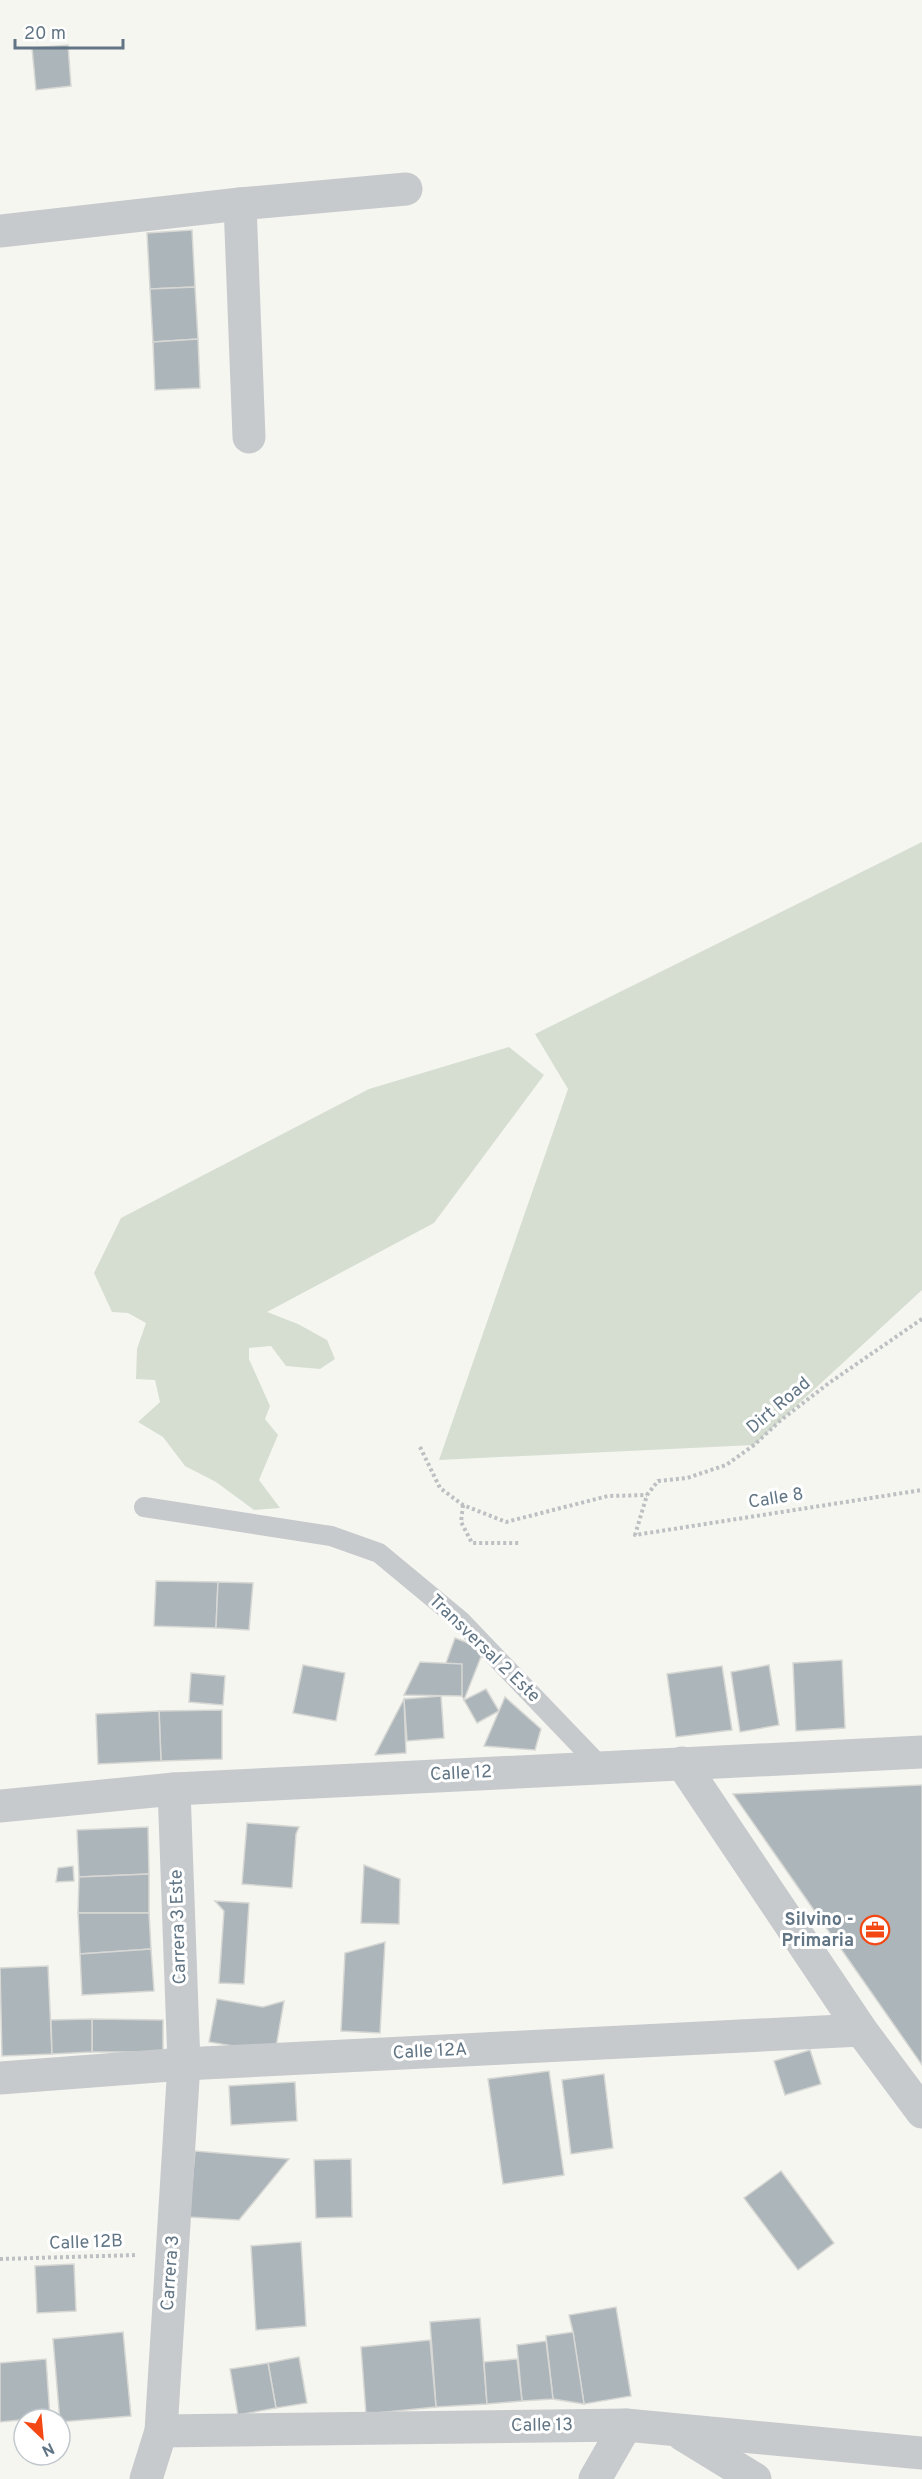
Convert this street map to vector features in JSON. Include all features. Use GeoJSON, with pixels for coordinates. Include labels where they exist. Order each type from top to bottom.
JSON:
{"type":"FeatureCollection","features":[{"type":"Feature","properties":{"kind":"street"},"geometry":{"type":"LineString","coordinates":[[0,231],[240,204],[406,189]]}},
{"type":"Feature","properties":{"kind":"street"},"geometry":{"type":"LineString","coordinates":[[240,204],[249,437]]}},
{"type":"Feature","properties":{"kind":"street","name":"Calle 12"},"geometry":{"type":"LineString","coordinates":[[0,1806],[174,1789],[682,1762],[922,1752]]}},
{"type":"Feature","properties":{"kind":"street"},"geometry":{"type":"LineString","coordinates":[[682,1762],[861,2030],[922,2112]]}},
{"type":"Feature","properties":{"kind":"street","name":"Carrera 3 Este"},"geometry":{"type":"LineString","coordinates":[[174,1789],[184,2064]]}},
{"type":"Feature","properties":{"kind":"street","name":"Calle 12A"},"geometry":{"type":"LineString","coordinates":[[0,2078],[184,2064],[861,2030]]}},
{"type":"Feature","properties":{"kind":"street","name":"Carrera 3"},"geometry":{"type":"LineString","coordinates":[[146,2479],[161,2431],[184,2064]]}},
{"type":"Feature","properties":{"kind":"street"},"geometry":{"type":"LineString","coordinates":[[595,2479],[626,2425]]}},
{"type":"Feature","properties":{"kind":"street","name":"Calle 13"},"geometry":{"type":"LineString","coordinates":[[161,2431],[626,2425],[922,2453]]}},
{"type":"Feature","properties":{"kind":"street"},"geometry":{"type":"LineString","coordinates":[[676,2431],[755,2479]]}},
{"type":"Feature","properties":{"kind":"lane","name":"Transversal 2 Este"},"geometry":{"type":"LineString","coordinates":[[144,1507],[331,1536],[379,1553],[461,1621],[601,1767]]}},
{"type":"Feature","properties":{"kind":"path","name":"Dirt Road"},"geometry":{"type":"LineString","coordinates":[[647,1495],[658,1481],[687,1478],[726,1465],[829,1383],[922,1319]]}},
{"type":"Feature","properties":{"kind":"path"},"geometry":{"type":"LineString","coordinates":[[420,1447],[440,1488],[463,1505],[506,1522],[608,1496],[647,1495]]}},
{"type":"Feature","properties":{"kind":"path","name":"Calle 8"},"geometry":{"type":"LineString","coordinates":[[647,1495],[635,1535],[922,1490]]}},
{"type":"Feature","properties":{"kind":"path"},"geometry":{"type":"LineString","coordinates":[[463,1505],[461,1522],[472,1543],[519,1543]]}},
{"type":"Feature","properties":{"kind":"path","name":"Calle 12B"},"geometry":{"type":"LineString","coordinates":[[0,2259],[173,2254]]}},
{"type":"Feature","properties":{"kind":"shaded area"},"geometry":{"type":"Polygon","coordinates":[[[922,842],[922,1290],[754,1445],[439,1460],[568,1089],[535,1034],[922,842]]]}},
{"type":"Feature","properties":{"kind":"shaded area"},"geometry":{"type":"Polygon","coordinates":[[[509,1047],[544,1075],[434,1223],[267,1312],[298,1324],[327,1340],[335,1359],[320,1369],[286,1366],[271,1346],[249,1348],[249,1359],[270,1406],[265,1419],[278,1435],[259,1480],[280,1508],[254,1510],[216,1482],[185,1466],[163,1437],[138,1422],[160,1402],[155,1380],[136,1379],[137,1349],[146,1323],[128,1313],[112,1312],[94,1273],[121,1218],[369,1089],[509,1047]]]}},
{"type":"Feature","properties":{"kind":"building"},"geometry":{"type":"Polygon","coordinates":[[[68,45],[71,86],[36,90],[32,48],[68,45]]]}},
{"type":"Feature","properties":{"kind":"building"},"geometry":{"type":"Polygon","coordinates":[[[192,230],[195,287],[150,289],[147,233],[192,230]]]}},
{"type":"Feature","properties":{"kind":"building"},"geometry":{"type":"Polygon","coordinates":[[[195,287],[198,339],[153,342],[150,289],[195,287]]]}},
{"type":"Feature","properties":{"kind":"building"},"geometry":{"type":"Polygon","coordinates":[[[198,339],[200,388],[155,390],[153,342],[198,339]]]}},
{"type":"Feature","properties":{"kind":"building"},"geometry":{"type":"Polygon","coordinates":[[[156,1581],[218,1582],[216,1628],[154,1626],[156,1581]]]}},
{"type":"Feature","properties":{"kind":"building"},"geometry":{"type":"Polygon","coordinates":[[[218,1582],[253,1583],[249,1630],[216,1628],[218,1582]]]}},
{"type":"Feature","properties":{"kind":"building"},"geometry":{"type":"Polygon","coordinates":[[[455,1638],[484,1649],[464,1700],[446,1663],[455,1638]]]}},
{"type":"Feature","properties":{"kind":"building"},"geometry":{"type":"Polygon","coordinates":[[[842,1660],[845,1728],[796,1731],[793,1663],[842,1660]]]}},
{"type":"Feature","properties":{"kind":"building"},"geometry":{"type":"Polygon","coordinates":[[[420,1662],[462,1664],[462,1696],[404,1695],[420,1662]]]}},
{"type":"Feature","properties":{"kind":"building"},"geometry":{"type":"Polygon","coordinates":[[[303,1665],[345,1673],[336,1721],[293,1713],[303,1665]]]}},
{"type":"Feature","properties":{"kind":"building"},"geometry":{"type":"Polygon","coordinates":[[[769,1665],[779,1725],[740,1732],[731,1672],[769,1665]]]}},
{"type":"Feature","properties":{"kind":"building"},"geometry":{"type":"Polygon","coordinates":[[[722,1666],[732,1730],[676,1737],[667,1674],[722,1666]]]}},
{"type":"Feature","properties":{"kind":"building"},"geometry":{"type":"Polygon","coordinates":[[[191,1673],[225,1676],[223,1705],[189,1702],[191,1673]]]}},
{"type":"Feature","properties":{"kind":"building"},"geometry":{"type":"Polygon","coordinates":[[[486,1689],[499,1711],[477,1723],[464,1700],[486,1689]]]}},
{"type":"Feature","properties":{"kind":"building"},"geometry":{"type":"Polygon","coordinates":[[[441,1696],[444,1738],[407,1741],[404,1699],[441,1696]]]}},
{"type":"Feature","properties":{"kind":"building"},"geometry":{"type":"Polygon","coordinates":[[[505,1697],[541,1729],[535,1750],[484,1746],[505,1697]]]}},
{"type":"Feature","properties":{"kind":"building"},"geometry":{"type":"Polygon","coordinates":[[[404,1699],[406,1753],[375,1755],[404,1699]]]}},
{"type":"Feature","properties":{"kind":"building"},"geometry":{"type":"Polygon","coordinates":[[[222,1710],[222,1759],[161,1761],[159,1711],[222,1710]]]}},
{"type":"Feature","properties":{"kind":"building"},"geometry":{"type":"Polygon","coordinates":[[[159,1711],[161,1761],[98,1764],[96,1714],[159,1711]]]}},
{"type":"Feature","properties":{"kind":"building","name":"Silvino - Primaria"},"geometry":{"type":"Polygon","coordinates":[[[922,1785],[922,2065],[733,1794],[922,1785]]]}},
{"type":"Feature","properties":{"kind":"building"},"geometry":{"type":"Polygon","coordinates":[[[247,1823],[299,1827],[296,1834],[292,1888],[242,1884],[247,1823]]]}},
{"type":"Feature","properties":{"kind":"building"},"geometry":{"type":"Polygon","coordinates":[[[148,1827],[149,1874],[79,1877],[77,1830],[148,1827]]]}},
{"type":"Feature","properties":{"kind":"building"},"geometry":{"type":"Polygon","coordinates":[[[364,1865],[400,1879],[399,1924],[361,1923],[364,1865]]]}},
{"type":"Feature","properties":{"kind":"building"},"geometry":{"type":"Polygon","coordinates":[[[73,1866],[74,1881],[56,1882],[58,1868],[73,1866]]]}},
{"type":"Feature","properties":{"kind":"building"},"geometry":{"type":"Polygon","coordinates":[[[149,1874],[149,1913],[78,1913],[79,1877],[149,1874]]]}},
{"type":"Feature","properties":{"kind":"building"},"geometry":{"type":"Polygon","coordinates":[[[215,1901],[249,1903],[244,1984],[219,1983],[224,1911],[215,1901]]]}},
{"type":"Feature","properties":{"kind":"building"},"geometry":{"type":"Polygon","coordinates":[[[78,1913],[149,1913],[151,1949],[80,1954],[78,1913]]]}},
{"type":"Feature","properties":{"kind":"building"},"geometry":{"type":"Polygon","coordinates":[[[385,1942],[380,2033],[341,2031],[345,1953],[385,1942]]]}},
{"type":"Feature","properties":{"kind":"building"},"geometry":{"type":"Polygon","coordinates":[[[151,1949],[154,1991],[82,1995],[80,1954],[151,1949]]]}},
{"type":"Feature","properties":{"kind":"building"},"geometry":{"type":"Polygon","coordinates":[[[48,1966],[52,2054],[2,2056],[0,1968],[48,1966]]]}},
{"type":"Feature","properties":{"kind":"building"},"geometry":{"type":"Polygon","coordinates":[[[217,1999],[263,2007],[284,2001],[275,2053],[209,2042],[217,1999]]]}},
{"type":"Feature","properties":{"kind":"building"},"geometry":{"type":"Polygon","coordinates":[[[92,2019],[163,2020],[163,2052],[92,2052],[92,2019]]]}},
{"type":"Feature","properties":{"kind":"building"},"geometry":{"type":"Polygon","coordinates":[[[92,2019],[92,2052],[52,2054],[51,2020],[92,2019]]]}},
{"type":"Feature","properties":{"kind":"building"},"geometry":{"type":"Polygon","coordinates":[[[810,2050],[821,2084],[785,2095],[774,2061],[810,2050]]]}},
{"type":"Feature","properties":{"kind":"building"},"geometry":{"type":"Polygon","coordinates":[[[549,2071],[564,2175],[503,2184],[488,2079],[549,2071]]]}},
{"type":"Feature","properties":{"kind":"building"},"geometry":{"type":"Polygon","coordinates":[[[604,2074],[613,2148],[571,2154],[562,2080],[604,2074]]]}},
{"type":"Feature","properties":{"kind":"building"},"geometry":{"type":"Polygon","coordinates":[[[295,2082],[297,2121],[231,2125],[229,2086],[295,2082]]]}},
{"type":"Feature","properties":{"kind":"building"},"geometry":{"type":"Polygon","coordinates":[[[195,2151],[289,2159],[239,2220],[189,2217],[195,2151]]]}},
{"type":"Feature","properties":{"kind":"building"},"geometry":{"type":"Polygon","coordinates":[[[351,2159],[352,2217],[316,2218],[314,2160],[351,2159]]]}},
{"type":"Feature","properties":{"kind":"building"},"geometry":{"type":"Polygon","coordinates":[[[781,2171],[834,2243],[798,2270],[744,2198],[781,2171]]]}},
{"type":"Feature","properties":{"kind":"building"},"geometry":{"type":"Polygon","coordinates":[[[301,2242],[306,2326],[256,2330],[251,2246],[301,2242]]]}},
{"type":"Feature","properties":{"kind":"building"},"geometry":{"type":"Polygon","coordinates":[[[74,2264],[76,2311],[37,2313],[35,2266],[74,2264]]]}},
{"type":"Feature","properties":{"kind":"building"},"geometry":{"type":"Polygon","coordinates":[[[616,2307],[631,2396],[584,2404],[569,2315],[616,2307]]]}},
{"type":"Feature","properties":{"kind":"building"},"geometry":{"type":"Polygon","coordinates":[[[480,2318],[487,2404],[436,2407],[430,2322],[480,2318]]]}},
{"type":"Feature","properties":{"kind":"building"},"geometry":{"type":"Polygon","coordinates":[[[123,2332],[131,2416],[72,2421],[72,2407],[59,2407],[53,2339],[123,2332]]]}},
{"type":"Feature","properties":{"kind":"building"},"geometry":{"type":"Polygon","coordinates":[[[573,2332],[584,2404],[553,2399],[546,2336],[573,2332]]]}},
{"type":"Feature","properties":{"kind":"building"},"geometry":{"type":"Polygon","coordinates":[[[430,2340],[436,2407],[366,2414],[361,2347],[430,2340]]]}},
{"type":"Feature","properties":{"kind":"building"},"geometry":{"type":"Polygon","coordinates":[[[546,2341],[553,2399],[522,2401],[517,2345],[546,2341]]]}},
{"type":"Feature","properties":{"kind":"building"},"geometry":{"type":"Polygon","coordinates":[[[299,2357],[307,2403],[276,2408],[268,2363],[299,2357]]]}},
{"type":"Feature","properties":{"kind":"building"},"geometry":{"type":"Polygon","coordinates":[[[46,2359],[49,2407],[12,2407],[12,2421],[0,2422],[0,2363],[46,2359]]]}},
{"type":"Feature","properties":{"kind":"building"},"geometry":{"type":"Polygon","coordinates":[[[517,2359],[522,2401],[487,2404],[484,2362],[517,2359]]]}},
{"type":"Feature","properties":{"kind":"building"},"geometry":{"type":"Polygon","coordinates":[[[268,2363],[276,2408],[238,2415],[230,2369],[268,2363]]]}},
{"type":"Feature","properties":{"kind":"place","name":"Silvino - Primaria"},"geometry":{"type":"Point","coordinates":[875,1930]}}]}
